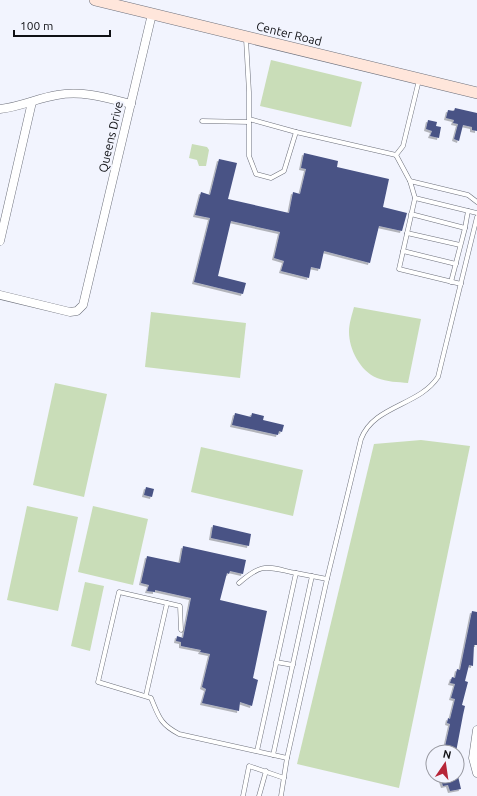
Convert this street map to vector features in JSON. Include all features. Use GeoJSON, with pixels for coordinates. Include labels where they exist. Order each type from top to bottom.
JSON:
{"type":"FeatureCollection","features":[{"type":"Feature","properties":{"kind":"main road","name":"Center Road"},"geometry":{"type":"LineString","coordinates":[[95,0],[477,93]]}},
{"type":"Feature","properties":{"kind":"street","name":"Queens Drive"},"geometry":{"type":"LineString","coordinates":[[0,295],[70,312],[76,311],[83,305],[152,14]]}},
{"type":"Feature","properties":{"kind":"street"},"geometry":{"type":"LineString","coordinates":[[0,109],[32,102],[45,97],[69,94],[94,95],[131,104]]}},
{"type":"Feature","properties":{"kind":"street"},"geometry":{"type":"LineString","coordinates":[[0,242],[32,102]]}},
{"type":"Feature","properties":{"kind":"street"},"geometry":{"type":"LineString","coordinates":[[477,730],[473,749],[473,758],[477,773]]}},
{"type":"Feature","properties":{"kind":"lane"},"geometry":{"type":"LineString","coordinates":[[246,37],[248,49],[249,156],[256,174],[272,178],[284,171],[296,132]]}},
{"type":"Feature","properties":{"kind":"lane"},"geometry":{"type":"LineString","coordinates":[[396,155],[403,146],[420,79]]}},
{"type":"Feature","properties":{"kind":"lane"},"geometry":{"type":"LineString","coordinates":[[202,121],[249,120],[396,155],[410,181],[415,198],[399,269],[461,284]]}},
{"type":"Feature","properties":{"kind":"lane"},"geometry":{"type":"LineString","coordinates":[[410,181],[468,195],[477,202]]}},
{"type":"Feature","properties":{"kind":"lane"},"geometry":{"type":"LineString","coordinates":[[415,198],[477,212]]}},
{"type":"Feature","properties":{"kind":"lane"},"geometry":{"type":"LineString","coordinates":[[451,282],[468,210]]}},
{"type":"Feature","properties":{"kind":"lane"},"geometry":{"type":"LineString","coordinates":[[411,214],[464,228]]}},
{"type":"Feature","properties":{"kind":"lane"},"geometry":{"type":"LineString","coordinates":[[281,796],[287,758],[327,579],[364,431],[369,424],[378,417],[424,393],[432,386],[438,377],[477,217]]}},
{"type":"Feature","properties":{"kind":"lane"},"geometry":{"type":"LineString","coordinates":[[407,233],[460,245]]}},
{"type":"Feature","properties":{"kind":"lane"},"geometry":{"type":"LineString","coordinates":[[403,251],[456,264]]}},
{"type":"Feature","properties":{"kind":"lane"},"geometry":{"type":"LineString","coordinates":[[239,583],[252,572],[261,567],[327,579]]}},
{"type":"Feature","properties":{"kind":"lane"},"geometry":{"type":"LineString","coordinates":[[256,751],[296,573]]}},
{"type":"Feature","properties":{"kind":"lane"},"geometry":{"type":"LineString","coordinates":[[273,755],[312,576]]}},
{"type":"Feature","properties":{"kind":"lane"},"geometry":{"type":"LineString","coordinates":[[181,630],[180,606],[119,592],[98,682],[146,695],[151,698],[159,719],[179,734],[287,758]]}},
{"type":"Feature","properties":{"kind":"lane"},"geometry":{"type":"LineString","coordinates":[[146,695],[166,603]]}},
{"type":"Feature","properties":{"kind":"lane"},"geometry":{"type":"LineString","coordinates":[[276,662],[293,665]]}},
{"type":"Feature","properties":{"kind":"lane"},"geometry":{"type":"LineString","coordinates":[[243,796],[249,766],[284,778]]}},
{"type":"Feature","properties":{"kind":"lane"},"geometry":{"type":"LineString","coordinates":[[259,796],[266,771]]}},
{"type":"Feature","properties":{"kind":"green space"},"geometry":{"type":"Polygon","coordinates":[[[271,60],[362,82],[351,127],[260,106],[271,60]]]}},
{"type":"Feature","properties":{"kind":"green space"},"geometry":{"type":"Polygon","coordinates":[[[192,144],[207,147],[209,150],[206,166],[199,166],[197,160],[189,158],[192,144]]]}},
{"type":"Feature","properties":{"kind":"green space"},"geometry":{"type":"Polygon","coordinates":[[[354,307],[421,319],[408,383],[377,378],[371,375],[361,365],[353,352],[349,332],[354,307]]]}},
{"type":"Feature","properties":{"kind":"green space"},"geometry":{"type":"Polygon","coordinates":[[[151,312],[246,323],[240,378],[145,367],[151,312]]]}},
{"type":"Feature","properties":{"kind":"green space"},"geometry":{"type":"Polygon","coordinates":[[[55,383],[107,394],[84,497],[33,485],[55,383]]]}},
{"type":"Feature","properties":{"kind":"green space"},"geometry":{"type":"Polygon","coordinates":[[[421,440],[470,446],[399,788],[297,764],[374,444],[421,440]]]}},
{"type":"Feature","properties":{"kind":"green space"},"geometry":{"type":"Polygon","coordinates":[[[201,447],[303,470],[293,516],[191,492],[201,447]]]}},
{"type":"Feature","properties":{"kind":"green space"},"geometry":{"type":"Polygon","coordinates":[[[27,506],[78,517],[58,611],[7,600],[27,506]]]}},
{"type":"Feature","properties":{"kind":"green space"},"geometry":{"type":"Polygon","coordinates":[[[93,506],[148,519],[133,585],[78,572],[93,506]]]}},
{"type":"Feature","properties":{"kind":"green space"},"geometry":{"type":"Polygon","coordinates":[[[85,582],[104,586],[90,651],[71,646],[85,582]]]}},
{"type":"Feature","properties":{"kind":"building"},"geometry":{"type":"Polygon","coordinates":[[[455,108],[477,113],[477,131],[472,130],[472,127],[463,125],[459,141],[454,139],[458,124],[453,123],[454,120],[446,118],[448,110],[454,111],[455,108]]]}},
{"type":"Feature","properties":{"kind":"building"},"geometry":{"type":"Polygon","coordinates":[[[428,120],[437,122],[436,126],[441,127],[439,138],[430,136],[432,131],[426,129],[428,120]]]}},
{"type":"Feature","properties":{"kind":"building"},"geometry":{"type":"Polygon","coordinates":[[[304,153],[338,161],[337,167],[389,179],[383,207],[407,213],[402,231],[379,226],[370,263],[324,251],[320,269],[311,267],[309,278],[281,271],[284,261],[274,258],[280,232],[231,221],[218,276],[246,283],[243,294],[194,282],[210,218],[195,215],[201,192],[210,195],[219,159],[237,163],[228,199],[289,213],[293,192],[300,194],[306,169],[301,168],[304,153]]]}},
{"type":"Feature","properties":{"kind":"building"},"geometry":{"type":"Polygon","coordinates":[[[235,413],[251,417],[252,413],[264,416],[263,420],[284,425],[282,432],[279,431],[278,435],[232,425],[235,413]]]}},
{"type":"Feature","properties":{"kind":"building"},"geometry":{"type":"Polygon","coordinates":[[[146,487],[154,489],[152,497],[144,495],[146,487]]]}},
{"type":"Feature","properties":{"kind":"building"},"geometry":{"type":"Polygon","coordinates":[[[213,525],[251,534],[249,546],[211,538],[213,525]]]}},
{"type":"Feature","properties":{"kind":"building"},"geometry":{"type":"Polygon","coordinates":[[[183,546],[246,560],[243,574],[230,571],[229,574],[227,573],[220,600],[267,611],[253,678],[258,680],[252,706],[240,702],[239,711],[202,703],[206,689],[202,687],[210,654],[200,652],[201,650],[181,646],[181,642],[176,641],[177,636],[183,638],[191,598],[155,590],[155,592],[147,591],[149,585],[141,583],[147,556],[180,563],[183,546]]]}},
{"type":"Feature","properties":{"kind":"building"},"geometry":{"type":"Polygon","coordinates":[[[472,611],[477,612],[477,645],[474,645],[473,666],[469,665],[465,681],[468,682],[462,705],[465,706],[458,744],[446,744],[450,724],[447,723],[448,718],[450,719],[455,699],[451,698],[455,684],[450,683],[452,677],[455,678],[457,669],[460,670],[472,611]]]}},
{"type":"Feature","properties":{"kind":"building"},"geometry":{"type":"Polygon","coordinates":[[[442,784],[460,784],[461,789],[450,791],[448,785],[443,786],[442,784]]]}}]}
